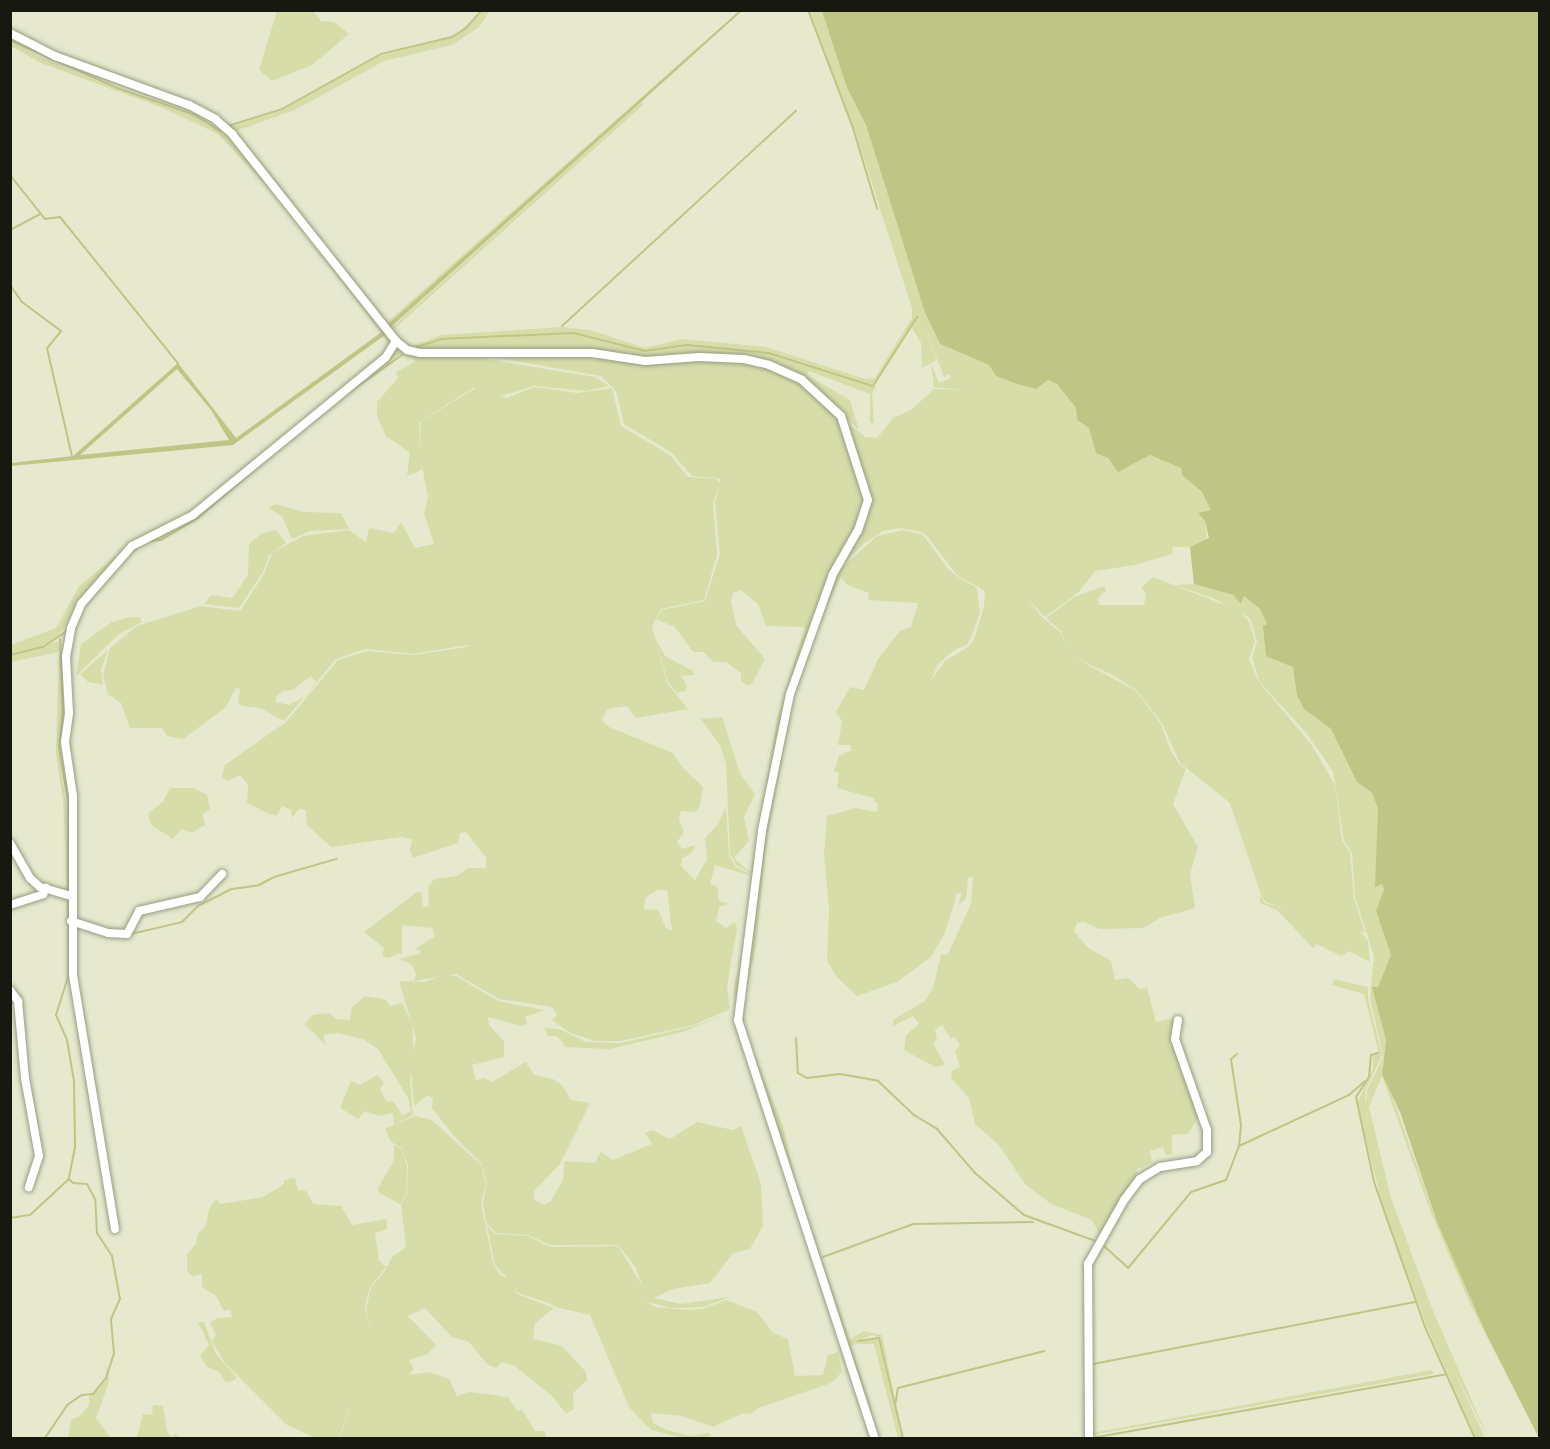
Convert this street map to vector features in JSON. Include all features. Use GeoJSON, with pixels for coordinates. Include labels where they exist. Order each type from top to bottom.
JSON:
{"type":"FeatureCollection","features":[{"type":"Feature","properties":{"kind":"street"},"geometry":{"type":"LineString","coordinates":[[10,33],[55,56],[189,105],[215,119],[272,184],[396,341],[420,353],[506,351],[592,353],[645,361],[699,357],[758,362],[801,380],[841,416],[868,500],[858,530],[832,574],[790,694],[762,831],[738,1020],[875,1438]]}},
{"type":"Feature","properties":{"kind":"street"},"geometry":{"type":"LineString","coordinates":[[115,1229],[73,975],[71,897],[73,796],[65,742],[69,713],[66,657],[81,604],[138,541],[173,528],[193,515],[386,357],[396,341]]}},
{"type":"Feature","properties":{"kind":"street"},"geometry":{"type":"LineString","coordinates":[[10,843],[30,878],[46,888],[71,897]]}},
{"type":"Feature","properties":{"kind":"street"},"geometry":{"type":"LineString","coordinates":[[71,921],[108,933],[127,934],[139,911],[200,897],[222,874]]}},
{"type":"Feature","properties":{"kind":"street"},"geometry":{"type":"LineString","coordinates":[[10,905],[43,894],[46,888]]}},
{"type":"Feature","properties":{"kind":"street"},"geometry":{"type":"LineString","coordinates":[[10,990],[18,1000],[18,1023],[39,1156],[29,1187]]}},
{"type":"Feature","properties":{"kind":"street"},"geometry":{"type":"LineString","coordinates":[[1089,1438],[1088,1264],[1124,1200],[1140,1179],[1160,1167],[1197,1161],[1207,1152],[1207,1130],[1175,1039],[1178,1020]]}},
{"type":"Feature","properties":{"kind":"shaded area"},"geometry":{"type":"Polygon","coordinates":[[[277,11],[313,11],[321,21],[334,22],[349,34],[312,65],[272,81],[259,70],[277,11]]]}},
{"type":"Feature","properties":{"kind":"shaded area"},"geometry":{"type":"Polygon","coordinates":[[[483,11],[490,11],[479,27],[452,45],[384,61],[295,110],[236,131],[387,322],[739,11],[388,324],[391,328],[397,323],[641,102],[643,105],[393,330],[405,344],[412,346],[441,335],[563,327],[590,330],[645,348],[682,339],[766,347],[865,379],[875,378],[912,318],[912,308],[854,128],[809,11],[822,11],[847,88],[866,125],[925,313],[940,344],[989,365],[996,376],[1017,384],[1036,389],[1048,380],[1057,384],[1076,408],[1077,420],[1089,428],[1096,453],[1108,458],[1118,471],[1150,455],[1164,458],[1181,468],[1182,475],[1202,492],[1212,510],[1198,513],[1205,521],[1207,540],[1190,547],[1173,547],[1172,554],[1135,565],[1095,571],[1079,592],[1045,617],[1027,598],[1042,617],[1060,632],[1067,646],[1061,631],[1046,618],[1074,597],[1104,586],[1106,590],[1097,599],[1100,605],[1144,605],[1146,593],[1141,588],[1153,577],[1238,610],[1248,620],[1255,641],[1249,659],[1258,681],[1311,744],[1335,785],[1342,840],[1350,853],[1354,898],[1365,933],[1360,931],[1368,941],[1370,962],[1349,951],[1341,956],[1317,944],[1313,948],[1277,910],[1260,903],[1260,895],[1265,903],[1288,910],[1266,902],[1261,895],[1230,803],[1180,763],[1162,723],[1136,690],[1070,652],[1088,665],[1136,691],[1161,724],[1170,749],[1179,764],[1186,769],[1173,804],[1198,847],[1190,874],[1195,908],[1160,918],[1143,928],[1099,929],[1084,922],[1077,923],[1074,931],[1087,947],[1111,961],[1115,980],[1128,978],[1140,989],[1147,988],[1156,1022],[1178,1017],[1173,1038],[1200,1115],[1188,1134],[1172,1135],[1172,1154],[1166,1155],[1163,1147],[1150,1151],[1152,1163],[1137,1169],[1138,1179],[1102,1238],[1092,1220],[1051,1204],[1025,1184],[999,1145],[975,1124],[969,1098],[951,1078],[952,1071],[960,1067],[955,1051],[960,1046],[955,1037],[951,1039],[942,1025],[935,1030],[937,1040],[933,1043],[945,1065],[935,1067],[904,1050],[906,1035],[919,1024],[913,1016],[893,1026],[893,1020],[925,1001],[933,988],[941,955],[948,954],[971,904],[973,876],[968,878],[966,898],[958,906],[962,893],[957,893],[945,933],[931,957],[897,982],[857,996],[837,977],[827,961],[829,909],[824,854],[827,816],[855,808],[877,812],[878,805],[873,798],[837,788],[839,773],[834,771],[839,756],[852,750],[850,745],[838,745],[842,721],[836,712],[850,687],[864,690],[878,659],[900,631],[911,627],[918,603],[868,600],[869,593],[847,585],[841,577],[816,629],[791,707],[766,847],[756,947],[745,995],[744,1029],[783,1126],[798,1192],[850,1340],[863,1331],[882,1335],[896,1404],[880,1338],[872,1335],[857,1341],[878,1339],[902,1438],[898,1438],[874,1344],[855,1344],[851,1346],[870,1402],[876,1438],[763,1086],[742,1034],[740,1008],[754,930],[763,841],[792,693],[809,641],[837,572],[877,536],[903,530],[923,535],[948,569],[958,577],[977,588],[980,612],[967,645],[954,650],[938,664],[930,682],[945,661],[968,647],[974,639],[984,607],[985,591],[958,576],[926,535],[918,531],[900,528],[883,531],[866,542],[837,569],[862,527],[870,500],[845,421],[865,437],[877,438],[893,418],[911,410],[934,389],[964,390],[934,387],[931,364],[939,383],[951,378],[949,374],[944,377],[922,318],[937,360],[922,368],[921,343],[912,328],[917,315],[874,385],[770,352],[687,345],[647,351],[575,332],[441,339],[412,348],[442,340],[575,334],[646,352],[687,346],[770,353],[876,386],[872,394],[874,423],[870,423],[870,394],[809,371],[807,375],[850,400],[859,430],[802,379],[772,364],[744,357],[702,354],[650,358],[599,351],[506,348],[419,351],[405,346],[228,128],[283,109],[378,57],[454,36],[483,11]]]}},
{"type":"Feature","properties":{"kind":"shaded area"},"geometry":{"type":"Polygon","coordinates":[[[739,11],[742,11],[390,328],[388,324],[739,11]]]}},
{"type":"Feature","properties":{"kind":"shaded area"},"geometry":{"type":"Polygon","coordinates":[[[822,11],[1539,11],[1539,1438],[1485,1331],[1437,1222],[1400,1112],[1382,1074],[1386,1040],[1372,987],[1378,987],[1391,955],[1376,911],[1384,889],[1382,884],[1375,887],[1378,809],[1372,793],[1357,782],[1331,729],[1304,709],[1297,695],[1293,667],[1266,656],[1263,626],[1267,624],[1260,609],[1244,596],[1241,604],[1233,595],[1194,584],[1190,547],[1209,538],[1205,521],[1198,513],[1211,510],[1202,492],[1182,475],[1181,468],[1150,455],[1118,472],[1108,458],[1096,453],[1089,428],[1077,420],[1076,408],[1057,384],[1048,380],[1036,389],[1017,384],[996,376],[989,365],[940,344],[925,313],[866,125],[847,88],[822,11]]]}},
{"type":"Feature","properties":{"kind":"shaded area"},"geometry":{"type":"Polygon","coordinates":[[[11,35],[117,83],[189,107],[224,129],[394,342],[391,346],[278,198],[218,134],[163,108],[41,63],[11,46],[10,41],[44,59],[117,89],[195,116],[220,133],[219,128],[196,114],[44,57],[11,35]]]}},
{"type":"Feature","properties":{"kind":"shaded area"},"geometry":{"type":"Polygon","coordinates":[[[383,331],[385,335],[233,445],[11,466],[11,463],[73,456],[178,363],[236,438],[383,331]],[[177,369],[80,455],[229,440],[211,410],[177,369]]]}},
{"type":"Feature","properties":{"kind":"shaded area"},"geometry":{"type":"Polygon","coordinates":[[[396,344],[401,348],[477,354],[491,360],[595,377],[609,386],[586,391],[534,386],[501,396],[473,388],[419,422],[422,470],[407,476],[410,453],[386,436],[377,416],[377,402],[398,378],[396,372],[416,361],[400,354],[347,392],[197,518],[161,539],[134,546],[174,528],[335,398],[396,344]]]}},
{"type":"Feature","properties":{"kind":"shaded area"},"geometry":{"type":"Polygon","coordinates":[[[507,353],[730,360],[762,366],[803,385],[836,413],[865,501],[858,523],[834,563],[788,690],[755,875],[751,873],[777,719],[805,627],[766,626],[758,604],[741,590],[733,593],[731,601],[736,625],[765,659],[752,684],[748,686],[741,681],[741,673],[726,662],[713,662],[704,652],[693,652],[675,627],[656,619],[662,610],[705,601],[720,554],[715,502],[721,479],[692,476],[672,453],[624,424],[616,391],[601,376],[487,356],[507,353]]]}},
{"type":"Feature","properties":{"kind":"shaded area"},"geometry":{"type":"Polygon","coordinates":[[[534,387],[577,393],[612,388],[621,426],[670,455],[688,477],[716,479],[720,483],[713,503],[717,555],[704,600],[661,609],[652,626],[667,683],[688,709],[636,718],[627,706],[607,709],[602,720],[609,727],[673,753],[683,768],[703,787],[700,806],[695,812],[681,811],[679,819],[684,832],[677,842],[682,849],[696,845],[691,854],[682,858],[681,866],[695,880],[707,859],[705,838],[718,824],[726,807],[729,855],[736,867],[755,877],[748,947],[734,1007],[734,984],[747,937],[752,876],[715,865],[710,884],[718,887],[718,900],[728,904],[719,907],[716,921],[726,928],[735,922],[737,929],[727,986],[730,1009],[694,1025],[620,1041],[595,1041],[570,1033],[552,1020],[557,1015],[552,1007],[499,999],[456,974],[414,981],[416,974],[411,964],[398,959],[419,954],[421,951],[415,949],[435,936],[432,928],[402,925],[402,953],[387,958],[382,955],[384,948],[364,932],[417,892],[421,892],[423,907],[429,906],[428,888],[434,879],[457,876],[468,868],[486,868],[486,858],[466,832],[460,833],[458,843],[413,858],[410,850],[412,839],[401,837],[331,847],[307,825],[306,810],[299,809],[292,818],[291,810],[282,806],[276,816],[267,813],[247,803],[248,785],[240,775],[228,781],[222,777],[225,765],[286,722],[338,660],[368,651],[413,655],[468,645],[413,654],[365,649],[336,659],[284,721],[260,708],[242,706],[238,703],[240,689],[236,688],[226,707],[183,739],[167,736],[162,728],[130,728],[121,703],[108,694],[103,676],[110,648],[137,626],[201,606],[240,611],[264,574],[272,553],[303,536],[349,530],[366,542],[369,528],[394,533],[401,522],[415,548],[434,544],[424,514],[428,497],[420,456],[421,421],[476,388],[507,398],[534,387]],[[311,676],[292,690],[283,691],[276,696],[276,702],[289,705],[304,697],[316,682],[311,676]],[[657,890],[645,898],[644,909],[658,910],[666,928],[672,931],[667,890],[657,890]]]}},
{"type":"Feature","properties":{"kind":"shaded area"},"geometry":{"type":"Polygon","coordinates":[[[275,504],[304,512],[341,513],[349,529],[310,531],[292,539],[282,516],[268,508],[275,504]]]}},
{"type":"Feature","properties":{"kind":"shaded area"},"geometry":{"type":"Polygon","coordinates":[[[276,530],[286,543],[269,555],[263,572],[239,608],[204,604],[211,595],[232,598],[248,575],[249,544],[262,533],[276,530]]]}},
{"type":"Feature","properties":{"kind":"shaded area"},"geometry":{"type":"Polygon","coordinates":[[[132,543],[85,591],[57,639],[33,650],[11,655],[11,645],[56,628],[79,586],[132,543]]]}},
{"type":"Feature","properties":{"kind":"shaded area"},"geometry":{"type":"Polygon","coordinates":[[[1194,584],[1233,595],[1241,604],[1244,596],[1260,609],[1294,667],[1304,709],[1331,729],[1357,782],[1372,793],[1378,809],[1376,886],[1382,884],[1384,889],[1376,911],[1392,955],[1378,987],[1373,987],[1386,1040],[1382,1067],[1437,1222],[1539,1438],[1470,1304],[1431,1213],[1382,1076],[1369,1107],[1391,1198],[1431,1306],[1488,1438],[1452,1366],[1485,1438],[1476,1438],[1427,1327],[1386,1220],[1357,1103],[1373,1069],[1373,1056],[1379,1054],[1364,994],[1332,985],[1334,979],[1368,987],[1368,999],[1382,1055],[1366,1089],[1366,1104],[1367,1090],[1383,1057],[1370,998],[1374,956],[1355,897],[1352,853],[1344,841],[1333,771],[1306,733],[1259,681],[1252,657],[1257,642],[1250,618],[1213,598],[1174,585],[1194,584]]]}},
{"type":"Feature","properties":{"kind":"shaded area"},"geometry":{"type":"Polygon","coordinates":[[[139,617],[142,622],[119,634],[76,676],[81,644],[112,622],[139,617]]]}},
{"type":"Feature","properties":{"kind":"shaded area"},"geometry":{"type":"Polygon","coordinates":[[[655,638],[665,656],[693,671],[694,675],[681,676],[687,685],[686,691],[677,693],[668,682],[655,638]]]}},
{"type":"Feature","properties":{"kind":"shaded area"},"geometry":{"type":"Polygon","coordinates":[[[59,641],[62,711],[58,750],[66,803],[67,879],[63,800],[56,753],[59,652],[10,662],[11,656],[59,641]]]}},
{"type":"Feature","properties":{"kind":"shaded area"},"geometry":{"type":"Polygon","coordinates":[[[108,650],[101,670],[103,685],[88,682],[80,674],[108,650]]]}},
{"type":"Feature","properties":{"kind":"shaded area"},"geometry":{"type":"Polygon","coordinates":[[[722,717],[740,773],[755,794],[744,817],[749,841],[734,858],[751,873],[737,866],[730,854],[726,764],[721,747],[701,719],[722,717]]]}},
{"type":"Feature","properties":{"kind":"shaded area"},"geometry":{"type":"Polygon","coordinates":[[[170,788],[194,788],[207,795],[210,809],[203,814],[205,825],[192,833],[181,829],[173,839],[151,825],[148,813],[163,802],[170,788]]]}},
{"type":"Feature","properties":{"kind":"shaded area"},"geometry":{"type":"Polygon","coordinates":[[[444,975],[456,976],[498,1001],[544,1010],[525,1017],[527,1024],[522,1026],[488,1017],[489,1025],[504,1041],[504,1057],[472,1065],[476,1080],[484,1078],[492,1082],[526,1062],[534,1075],[553,1079],[562,1085],[571,1100],[590,1103],[560,1164],[534,1191],[534,1200],[545,1205],[551,1201],[563,1180],[564,1161],[595,1163],[601,1152],[613,1160],[652,1144],[645,1133],[652,1130],[670,1139],[697,1122],[733,1130],[741,1126],[761,1184],[763,1226],[750,1249],[733,1253],[710,1283],[673,1289],[654,1298],[681,1304],[730,1297],[703,1307],[671,1308],[648,1302],[644,1293],[648,1303],[656,1307],[689,1310],[703,1309],[726,1300],[757,1312],[773,1333],[788,1339],[795,1376],[823,1375],[828,1355],[838,1352],[842,1372],[831,1383],[758,1408],[751,1414],[743,1413],[713,1427],[682,1416],[651,1413],[653,1423],[667,1430],[690,1436],[708,1433],[711,1435],[707,1438],[683,1438],[651,1430],[629,1407],[590,1315],[555,1307],[518,1293],[514,1287],[517,1294],[554,1308],[535,1323],[533,1339],[562,1346],[586,1372],[587,1380],[573,1393],[574,1409],[566,1414],[553,1397],[515,1366],[502,1362],[496,1368],[487,1364],[469,1342],[452,1337],[425,1308],[408,1316],[436,1345],[428,1354],[409,1360],[414,1369],[409,1375],[430,1372],[449,1379],[457,1396],[470,1392],[508,1397],[518,1412],[522,1409],[535,1431],[545,1431],[546,1438],[340,1438],[353,1398],[339,1438],[313,1437],[287,1425],[225,1363],[212,1341],[216,1335],[210,1323],[217,1318],[232,1317],[230,1309],[224,1311],[216,1296],[202,1287],[202,1273],[193,1277],[187,1271],[187,1254],[196,1244],[198,1233],[206,1226],[209,1209],[216,1199],[220,1204],[263,1197],[284,1184],[284,1180],[295,1178],[298,1190],[306,1191],[313,1204],[341,1206],[352,1225],[387,1219],[387,1229],[375,1233],[379,1260],[386,1267],[370,1287],[366,1302],[365,1309],[370,1329],[366,1309],[371,1287],[384,1272],[393,1256],[406,1247],[401,1204],[407,1193],[408,1165],[402,1148],[391,1142],[385,1129],[415,1116],[432,1120],[481,1165],[486,1184],[481,1203],[494,1266],[500,1275],[508,1279],[495,1265],[487,1225],[495,1234],[528,1236],[550,1247],[618,1246],[643,1287],[635,1266],[618,1245],[550,1245],[528,1235],[496,1233],[486,1222],[483,1202],[487,1183],[481,1163],[453,1135],[432,1108],[433,1099],[428,1095],[414,1106],[411,1068],[416,1038],[399,981],[424,982],[444,975]]]}},
{"type":"Feature","properties":{"kind":"shaded area"},"geometry":{"type":"Polygon","coordinates":[[[365,996],[385,999],[390,1006],[402,1003],[412,1023],[414,1056],[410,1081],[413,1115],[394,1125],[393,1113],[379,1116],[365,1111],[358,1119],[340,1108],[351,1081],[360,1085],[377,1075],[384,1082],[380,1089],[386,1101],[394,1102],[402,1115],[411,1111],[408,1098],[378,1049],[365,1040],[338,1033],[323,1035],[326,1045],[304,1024],[313,1015],[329,1013],[337,1019],[350,1020],[352,1007],[365,996]]]}},
{"type":"Feature","properties":{"kind":"shaded area"},"geometry":{"type":"Polygon","coordinates":[[[724,1015],[683,1032],[609,1049],[566,1047],[557,1036],[548,1036],[544,1028],[559,1029],[586,1042],[621,1043],[694,1026],[724,1015]]]}},
{"type":"Feature","properties":{"kind":"shaded area"},"geometry":{"type":"Polygon","coordinates":[[[394,1145],[402,1149],[407,1166],[406,1194],[400,1204],[379,1193],[378,1188],[394,1161],[394,1145]]]}},
{"type":"Feature","properties":{"kind":"shaded area"},"geometry":{"type":"Polygon","coordinates":[[[1103,1246],[1091,1268],[1093,1433],[1432,1370],[1434,1374],[1091,1435],[1090,1262],[1103,1246]]]}},
{"type":"Feature","properties":{"kind":"shaded area"},"geometry":{"type":"Polygon","coordinates":[[[198,1322],[204,1322],[216,1354],[237,1378],[226,1382],[219,1372],[206,1366],[200,1356],[209,1345],[198,1322]]]}},
{"type":"Feature","properties":{"kind":"shaded area"},"geometry":{"type":"Polygon","coordinates":[[[108,1365],[109,1382],[96,1418],[111,1438],[68,1438],[71,1420],[80,1416],[89,1405],[89,1397],[104,1382],[108,1365]]]}},
{"type":"Feature","properties":{"kind":"shaded area"},"geometry":{"type":"Polygon","coordinates":[[[153,1405],[163,1406],[167,1431],[171,1437],[175,1434],[180,1438],[129,1438],[137,1437],[143,1414],[152,1415],[153,1405]]]}},
{"type":"Feature","properties":{"kind":"waterway"},"geometry":{"type":"LineString","coordinates":[[228,126],[282,109],[381,54],[452,37],[465,29],[482,10]]}},
{"type":"Feature","properties":{"kind":"waterway"},"geometry":{"type":"LineString","coordinates":[[808,10],[853,128],[877,208]]}},
{"type":"Feature","properties":{"kind":"waterway"},"geometry":{"type":"LineString","coordinates":[[10,40],[117,88],[195,115],[220,131]]}},
{"type":"Feature","properties":{"kind":"waterway"},"geometry":{"type":"LineString","coordinates":[[562,326],[796,111]]}},
{"type":"Feature","properties":{"kind":"waterway"},"geometry":{"type":"LineString","coordinates":[[10,175],[45,219],[60,217],[178,363]]}},
{"type":"Feature","properties":{"kind":"waterway"},"geometry":{"type":"LineString","coordinates":[[10,230],[40,214]]}},
{"type":"Feature","properties":{"kind":"waterway"},"geometry":{"type":"LineString","coordinates":[[10,285],[22,302],[61,331],[47,348],[72,456]]}},
{"type":"Feature","properties":{"kind":"waterway"},"geometry":{"type":"LineString","coordinates":[[414,348],[441,339],[574,333],[645,351],[687,345],[769,353],[873,386],[917,317]]}},
{"type":"Feature","properties":{"kind":"waterway"},"geometry":{"type":"LineString","coordinates":[[344,396],[402,355]]}},
{"type":"Feature","properties":{"kind":"waterway"},"geometry":{"type":"LineString","coordinates":[[149,541],[161,540],[198,518],[270,456]]}},
{"type":"Feature","properties":{"kind":"waterway"},"geometry":{"type":"LineString","coordinates":[[129,555],[139,546]]}},
{"type":"Feature","properties":{"kind":"waterway"},"geometry":{"type":"LineString","coordinates":[[81,598],[97,580]]}},
{"type":"Feature","properties":{"kind":"waterway"},"geometry":{"type":"LineString","coordinates":[[10,655],[43,647],[67,631]]}},
{"type":"Feature","properties":{"kind":"waterway"},"geometry":{"type":"LineString","coordinates":[[60,639],[63,711],[59,748],[68,800],[68,892]]}},
{"type":"Feature","properties":{"kind":"waterway"},"geometry":{"type":"LineString","coordinates":[[131,934],[182,922],[198,906],[232,889],[259,885],[274,877],[336,859]]}},
{"type":"Feature","properties":{"kind":"waterway"},"geometry":{"type":"LineString","coordinates":[[68,897],[69,974],[56,1015],[67,1040],[74,1081],[75,1147],[69,1179]]}},
{"type":"Feature","properties":{"kind":"waterway"},"geometry":{"type":"LineString","coordinates":[[796,1038],[798,1073],[807,1078],[840,1074],[878,1081],[914,1115],[937,1129],[975,1173],[1024,1215],[1098,1242]]}},
{"type":"Feature","properties":{"kind":"waterway"},"geometry":{"type":"LineString","coordinates":[[1378,1053],[1371,1055],[1369,1077],[1356,1097],[1374,1182],[1425,1327],[1475,1438]]}},
{"type":"Feature","properties":{"kind":"waterway"},"geometry":{"type":"LineString","coordinates":[[1237,1054],[1231,1059],[1241,1125],[1239,1146]]}},
{"type":"Feature","properties":{"kind":"waterway"},"geometry":{"type":"LineString","coordinates":[[1105,1247],[1128,1268],[1191,1192],[1226,1180],[1239,1146],[1349,1095],[1365,1081]]}},
{"type":"Feature","properties":{"kind":"waterway"},"geometry":{"type":"LineString","coordinates":[[10,1218],[30,1215],[69,1179]]}},
{"type":"Feature","properties":{"kind":"waterway"},"geometry":{"type":"LineString","coordinates":[[45,1438],[67,1405],[82,1395],[93,1394],[106,1378],[114,1354],[111,1319],[120,1299],[112,1256],[97,1233],[95,1199],[87,1184],[73,1183],[69,1179]]}},
{"type":"Feature","properties":{"kind":"waterway"},"geometry":{"type":"LineString","coordinates":[[823,1257],[913,1224],[1033,1222]]}},
{"type":"Feature","properties":{"kind":"waterway"},"geometry":{"type":"LineString","coordinates":[[1093,1364],[1416,1302]]}},
{"type":"Feature","properties":{"kind":"waterway"},"geometry":{"type":"LineString","coordinates":[[858,1341],[879,1338],[903,1438]]}},
{"type":"Feature","properties":{"kind":"waterway"},"geometry":{"type":"LineString","coordinates":[[895,1406],[898,1388],[1044,1351]]}},
{"type":"Feature","properties":{"kind":"waterway"},"geometry":{"type":"LineString","coordinates":[[1092,1438],[1446,1374]]}}]}
